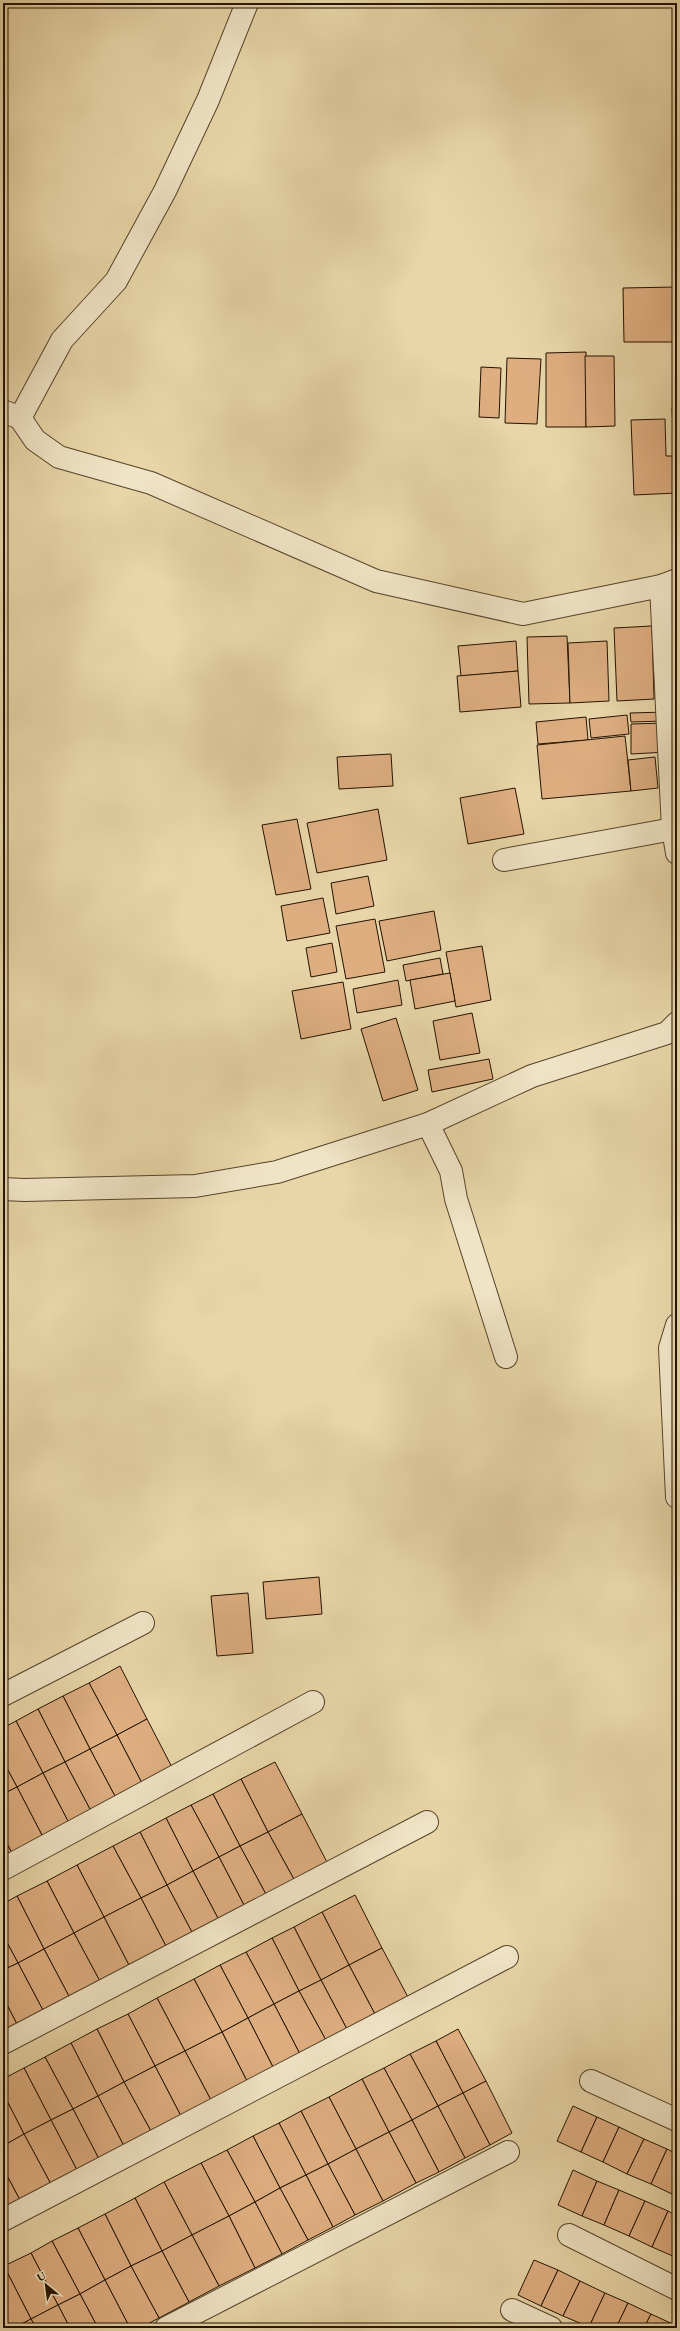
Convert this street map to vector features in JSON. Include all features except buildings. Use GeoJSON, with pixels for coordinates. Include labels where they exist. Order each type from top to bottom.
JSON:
{"type":"FeatureCollection","features":[{"type":"Feature","properties":{"kind":"street"},"geometry":{"type":"LineString","coordinates":[[247,3],[208,100],[165,191],[116,281],[62,340],[11,415],[35,440],[59,458],[151,483],[376,581],[523,614],[669,583],[674,829],[677,852]]}},
{"type":"Feature","properties":{"kind":"street"},"geometry":{"type":"LineString","coordinates":[[504,860],[674,829]]}},
{"type":"Feature","properties":{"kind":"street"},"geometry":{"type":"LineString","coordinates":[[3,1189],[24,1190],[195,1186],[277,1172],[428,1124],[532,1076],[667,1033],[677,1023]]}},
{"type":"Feature","properties":{"kind":"street"},"geometry":{"type":"LineString","coordinates":[[428,1124],[451,1171],[456,1199],[506,1357]]}},
{"type":"Feature","properties":{"kind":"street"},"geometry":{"type":"LineString","coordinates":[[677,1325],[670,1348],[677,1498]]}},
{"type":"Feature","properties":{"kind":"street"},"geometry":{"type":"LineString","coordinates":[[3,1695],[143,1623]]}},
{"type":"Feature","properties":{"kind":"street"},"geometry":{"type":"LineString","coordinates":[[3,1869],[313,1702]]}},
{"type":"Feature","properties":{"kind":"street"},"geometry":{"type":"LineString","coordinates":[[3,2043],[427,1822]]}},
{"type":"Feature","properties":{"kind":"street"},"geometry":{"type":"LineString","coordinates":[[3,2220],[507,1957]]}},
{"type":"Feature","properties":{"kind":"street"},"geometry":{"type":"LineString","coordinates":[[591,2081],[677,2120]]}},
{"type":"Feature","properties":{"kind":"street"},"geometry":{"type":"LineString","coordinates":[[166,2328],[196,2321],[508,2152]]}},
{"type":"Feature","properties":{"kind":"street"},"geometry":{"type":"LineString","coordinates":[[569,2234],[677,2289]]}},
{"type":"Feature","properties":{"kind":"street"},"geometry":{"type":"LineString","coordinates":[[512,2310],[551,2328]]}}]}
